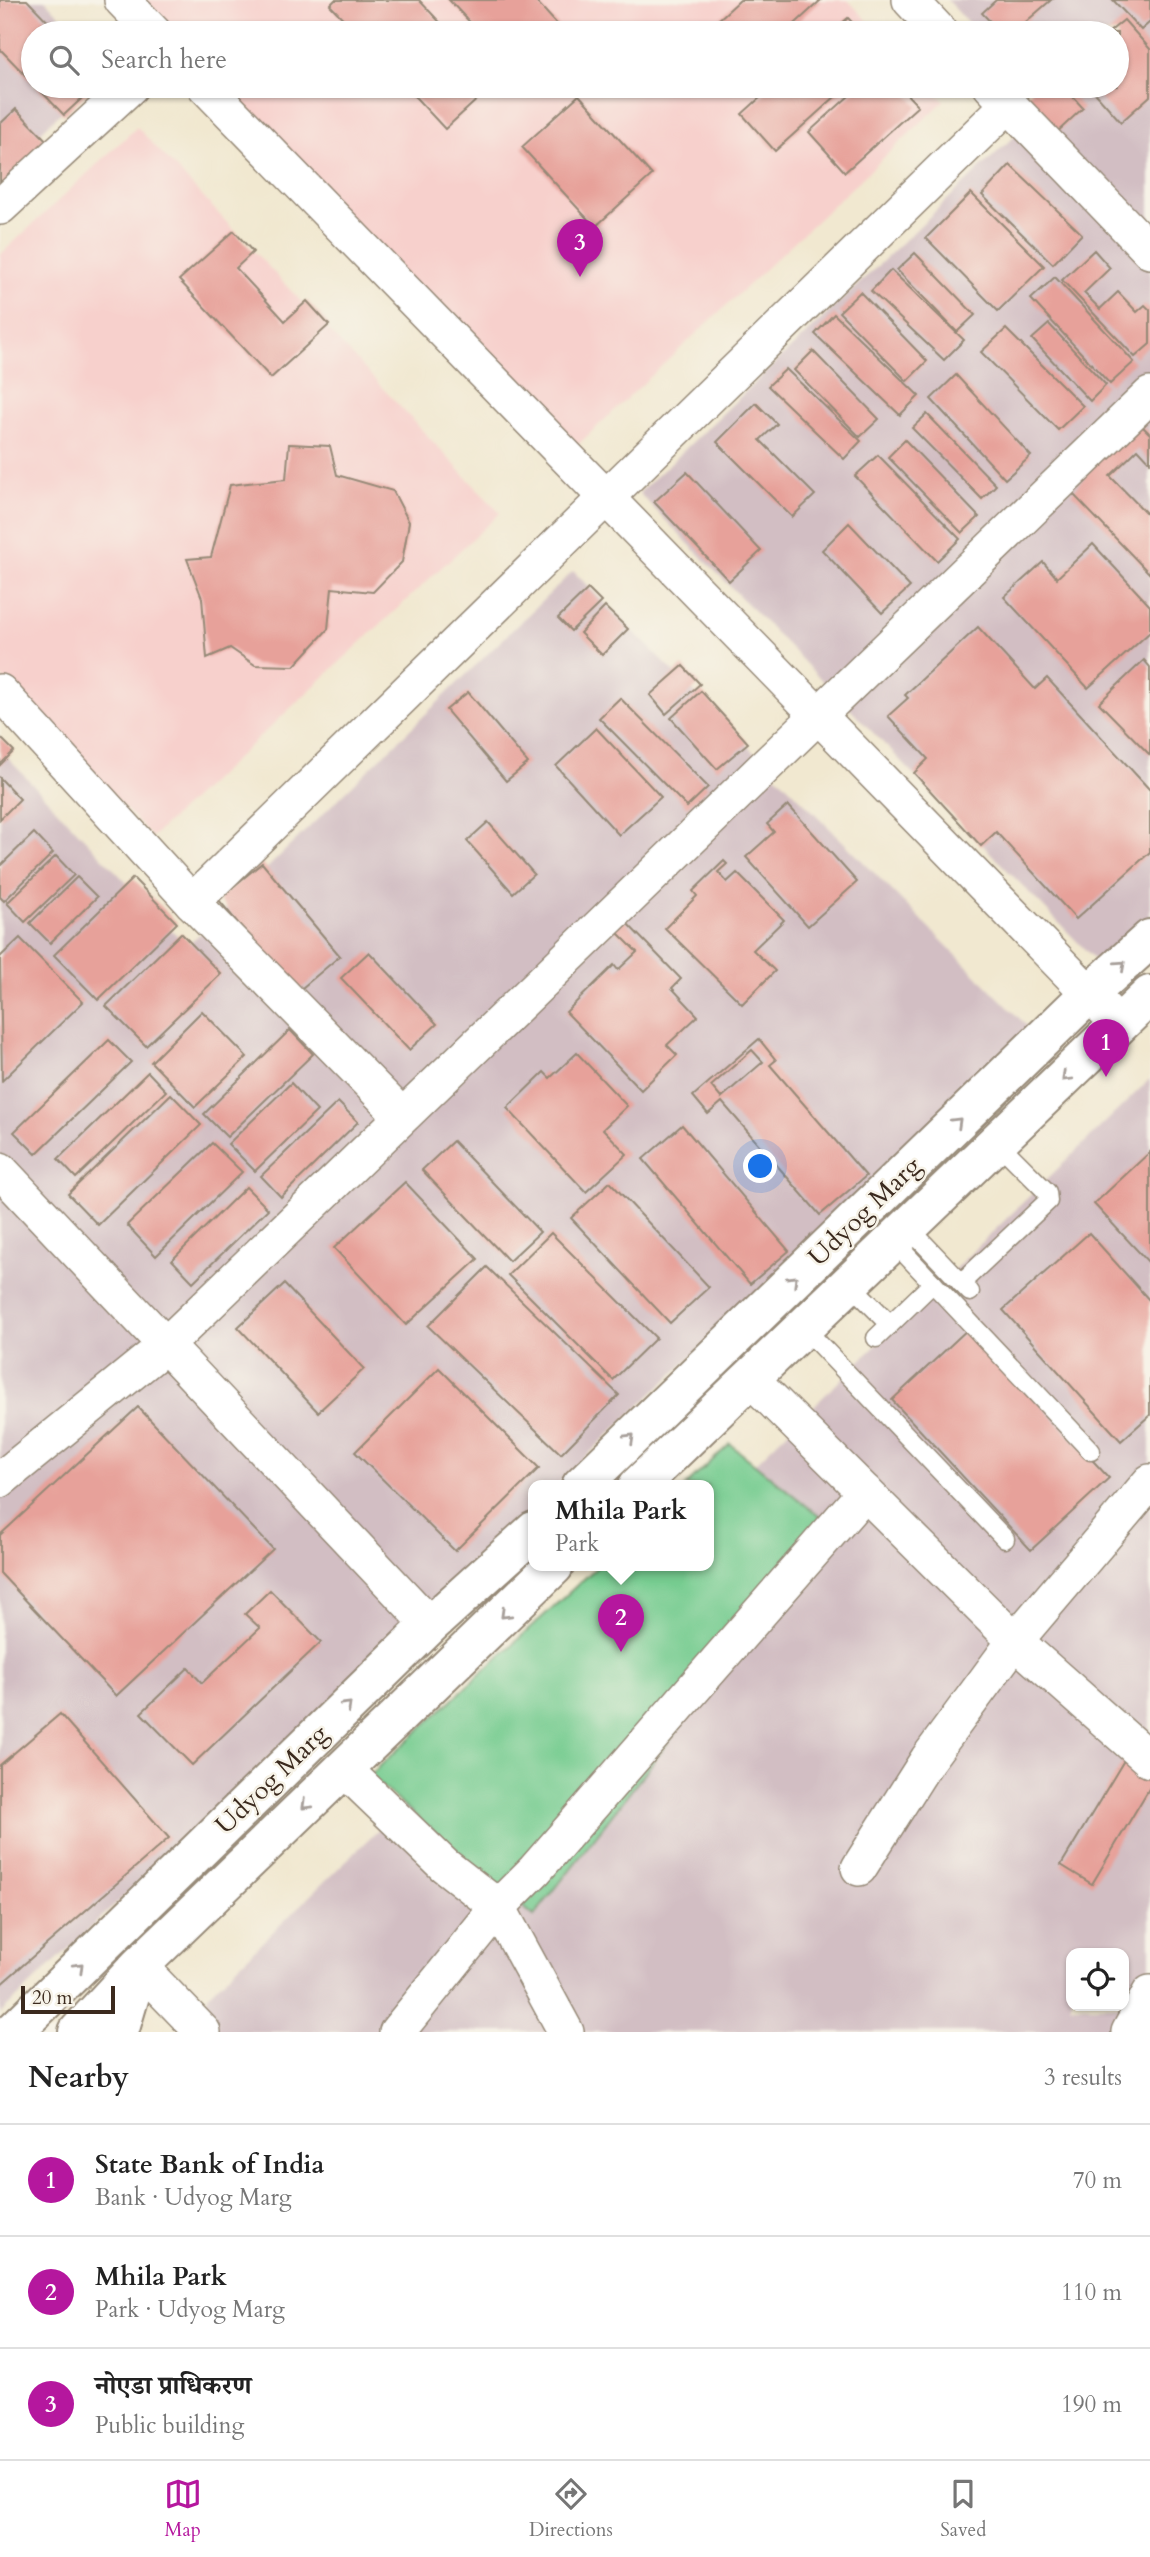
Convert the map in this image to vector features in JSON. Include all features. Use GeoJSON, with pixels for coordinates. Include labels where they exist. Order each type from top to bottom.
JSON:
{"type":"FeatureCollection","features":[{"type":"Feature","properties":{"kind":"street"},"geometry":{"type":"LineString","coordinates":[[122,0],[142,21]]}},
{"type":"Feature","properties":{"kind":"street"},"geometry":{"type":"LineString","coordinates":[[910,0],[930,21]]}},
{"type":"Feature","properties":{"kind":"street"},"geometry":{"type":"LineString","coordinates":[[0,207],[118,98]]}},
{"type":"Feature","properties":{"kind":"street"},"geometry":{"type":"LineString","coordinates":[[217,98],[1089,994],[1140,1010]]}},
{"type":"Feature","properties":{"kind":"street"},"geometry":{"type":"LineString","coordinates":[[192,902],[606,498],[996,98]]}},
{"type":"Feature","properties":{"kind":"street"},"geometry":{"type":"LineString","coordinates":[[1002,98],[1150,251]]}},
{"type":"Feature","properties":{"kind":"street"},"geometry":{"type":"LineString","coordinates":[[0,1480],[166,1345],[1150,395]]}},
{"type":"Feature","properties":{"kind":"street"},"geometry":{"type":"LineString","coordinates":[[0,692],[192,902],[402,1116]]}},
{"type":"Feature","properties":{"kind":"street","name":"Udyog Marg"},"geometry":{"type":"LineString","coordinates":[[586,1480],[1089,994],[1150,939]]}},
{"type":"Feature","properties":{"kind":"street","name":"Udyog Marg"},"geometry":{"type":"LineString","coordinates":[[644,1480],[1140,1010]]}},
{"type":"Feature","properties":{"kind":"street"},"geometry":{"type":"LineString","coordinates":[[0,1170],[430,1625]]}},
{"type":"Feature","properties":{"kind":"street"},"geometry":{"type":"LineString","coordinates":[[750,1378],[1015,1641],[1150,1760]]}},
{"type":"Feature","properties":{"kind":"street"},"geometry":{"type":"LineString","coordinates":[[859,1868],[928,1759],[1015,1641],[1150,1482]]}},
{"type":"Feature","properties":{"kind":"street"},"geometry":{"type":"LineString","coordinates":[[397,2032],[498,1907],[535,1870],[865,1492]]}},
{"type":"Feature","properties":{"kind":"street","name":"Udyog Marg"},"geometry":{"type":"LineString","coordinates":[[13,2032],[430,1625],[528,1536]]}},
{"type":"Feature","properties":{"kind":"street","name":"Udyog Marg"},"geometry":{"type":"LineString","coordinates":[[78,2032],[139,1966],[549,1571]]}},
{"type":"Feature","properties":{"kind":"street"},"geometry":{"type":"LineString","coordinates":[[344,1769],[444,1865],[498,1907],[566,2032]]}},
{"type":"Feature","properties":{"kind":"street"},"geometry":{"type":"LineString","coordinates":[[122,2030],[139,1966]]}},
{"type":"Feature","properties":{"kind":"street"},"geometry":{"type":"LineString","coordinates":[[139,1966],[202,2032]]}},
{"type":"Feature","properties":{"kind":"street"},"geometry":{"type":"LineString","coordinates":[[1129,2032],[1150,1993]]}},
{"type":"Feature","properties":{"kind":"lane"},"geometry":{"type":"LineString","coordinates":[[901,1234],[966,1287],[1048,1201],[1047,1192],[998,1142]]}},
{"type":"Feature","properties":{"kind":"lane"},"geometry":{"type":"LineString","coordinates":[[901,1234],[933,1283],[1091,1451]]}},
{"type":"Feature","properties":{"kind":"lane"},"geometry":{"type":"LineString","coordinates":[[849,1283],[890,1324]]}},
{"type":"Feature","properties":{"kind":"lane"},"geometry":{"type":"LineString","coordinates":[[876,1338],[933,1283]]}},
{"type":"Feature","properties":{"kind":"lane"},"geometry":{"type":"LineString","coordinates":[[803,1327],[1005,1539]]}},
{"type":"Feature","properties":{"kind":"shaded area"},"geometry":{"type":"Polygon","coordinates":[[[0,0],[45,0],[65,21],[21,21],[21,98],[76,98],[0,170],[0,0]]]}},
{"type":"Feature","properties":{"kind":"shaded area"},"geometry":{"type":"Polygon","coordinates":[[[141,0],[848,0],[868,21],[161,21],[141,0]]]}},
{"type":"Feature","properties":{"kind":"shaded area"},"geometry":{"type":"Polygon","coordinates":[[[947,0],[1150,0],[1150,920],[1101,966],[639,493],[1046,106],[1039,98],[1129,98],[1129,21],[967,21],[947,0]]]}},
{"type":"Feature","properties":{"kind":"shaded area"},"geometry":{"type":"Polygon","coordinates":[[[233,98],[941,98],[944,101],[569,453],[233,98]]]}},
{"type":"Feature","properties":{"kind":"shaded area"},"geometry":{"type":"Polygon","coordinates":[[[137,127],[500,513],[152,837],[0,675],[0,255],[137,127]]]}},
{"type":"Feature","properties":{"kind":"shaded area"},"geometry":{"type":"Polygon","coordinates":[[[573,571],[1033,1032],[561,1480],[528,1480],[528,1512],[0,2014],[0,750],[187,946],[573,571]]]}},
{"type":"Feature","properties":{"kind":"shaded area"},"geometry":{"type":"Polygon","coordinates":[[[1150,1079],[1150,2032],[191,2032],[209,1994],[644,1571],[714,1571],[714,1503],[1150,1079]]]}},
{"type":"Feature","properties":{"kind":"green space"},"geometry":{"type":"Polygon","coordinates":[[[730,1444],[834,1528],[534,1916],[369,1776],[593,1571],[714,1571],[714,1480],[691,1480],[730,1444]]]}},
{"type":"Feature","properties":{"kind":"building"},"geometry":{"type":"Polygon","coordinates":[[[0,0],[27,0],[47,21],[21,21],[21,71],[0,49],[0,0]]]}},
{"type":"Feature","properties":{"kind":"building"},"geometry":{"type":"Polygon","coordinates":[[[335,0],[419,0],[439,21],[345,21],[330,5],[335,0]]]}},
{"type":"Feature","properties":{"kind":"building"},"geometry":{"type":"Polygon","coordinates":[[[449,0],[535,0],[554,21],[469,21],[449,0]]]}},
{"type":"Feature","properties":{"kind":"building"},"geometry":{"type":"Polygon","coordinates":[[[740,0],[821,0],[798,21],[717,21],[740,0]]]}},
{"type":"Feature","properties":{"kind":"building"},"geometry":{"type":"Polygon","coordinates":[[[996,0],[1051,0],[1027,21],[990,21],[982,13],[996,0]]]}},
{"type":"Feature","properties":{"kind":"building"},"geometry":{"type":"Polygon","coordinates":[[[1113,0],[1150,0],[1150,22],[1141,30],[1113,0]]]}},
{"type":"Feature","properties":{"kind":"building"},"geometry":{"type":"Polygon","coordinates":[[[1129,26],[1150,49],[1150,96],[1121,122],[1100,98],[1129,98],[1129,26]]]}},
{"type":"Feature","properties":{"kind":"building"},"geometry":{"type":"Polygon","coordinates":[[[48,98],[82,98],[64,115],[48,98]]]}},
{"type":"Feature","properties":{"kind":"building"},"geometry":{"type":"Polygon","coordinates":[[[416,98],[479,98],[445,129],[416,98]]]}},
{"type":"Feature","properties":{"kind":"building"},"geometry":{"type":"Polygon","coordinates":[[[576,98],[582,98],[652,175],[595,227],[522,147],[576,98]]]}},
{"type":"Feature","properties":{"kind":"building"},"geometry":{"type":"Polygon","coordinates":[[[760,98],[834,98],[775,151],[742,114],[760,98]]]}},
{"type":"Feature","properties":{"kind":"building"},"geometry":{"type":"Polygon","coordinates":[[[847,98],[910,98],[918,106],[845,172],[809,132],[847,98]]]}},
{"type":"Feature","properties":{"kind":"building"},"geometry":{"type":"Polygon","coordinates":[[[1074,98],[1083,108],[1054,135],[1022,99],[1074,98]]]}},
{"type":"Feature","properties":{"kind":"building"},"geometry":{"type":"Polygon","coordinates":[[[16,109],[51,145],[0,194],[0,124],[16,109]]]}},
{"type":"Feature","properties":{"kind":"building"},"geometry":{"type":"Polygon","coordinates":[[[1010,165],[1082,234],[1053,264],[982,195],[1010,165]]]}},
{"type":"Feature","properties":{"kind":"building"},"geometry":{"type":"Polygon","coordinates":[[[971,193],[1044,266],[998,311],[926,238],[971,193]]]}},
{"type":"Feature","properties":{"kind":"building"},"geometry":{"type":"Polygon","coordinates":[[[234,231],[253,252],[236,268],[285,321],[307,301],[329,325],[271,378],[179,280],[234,231]]]}},
{"type":"Feature","properties":{"kind":"building"},"geometry":{"type":"Polygon","coordinates":[[[1094,250],[1110,268],[1084,293],[1100,309],[1118,292],[1137,312],[1145,305],[1150,310],[1150,344],[1135,357],[1062,280],[1094,250]]]}},
{"type":"Feature","properties":{"kind":"building"},"geometry":{"type":"Polygon","coordinates":[[[915,253],[975,315],[957,332],[897,270],[915,253]]]}},
{"type":"Feature","properties":{"kind":"building"},"geometry":{"type":"Polygon","coordinates":[[[891,270],[964,340],[944,360],[871,291],[891,270]]]}},
{"type":"Feature","properties":{"kind":"building"},"geometry":{"type":"Polygon","coordinates":[[[1055,277],[1134,362],[1110,384],[1031,299],[1055,277]]]}},
{"type":"Feature","properties":{"kind":"building"},"geometry":{"type":"Polygon","coordinates":[[[860,292],[927,361],[907,381],[839,312],[860,292]]]}},
{"type":"Feature","properties":{"kind":"building"},"geometry":{"type":"Polygon","coordinates":[[[834,314],[919,396],[900,415],[815,334],[834,314]]]}},
{"type":"Feature","properties":{"kind":"building"},"geometry":{"type":"Polygon","coordinates":[[[1049,324],[1106,385],[1090,401],[1032,339],[1049,324]]]}},
{"type":"Feature","properties":{"kind":"building"},"geometry":{"type":"Polygon","coordinates":[[[1006,329],[1083,406],[1058,430],[981,352],[1006,329]]]}},
{"type":"Feature","properties":{"kind":"building"},"geometry":{"type":"Polygon","coordinates":[[[813,351],[879,419],[860,437],[794,370],[813,351]]]}},
{"type":"Feature","properties":{"kind":"building"},"geometry":{"type":"Polygon","coordinates":[[[786,369],[861,441],[844,459],[768,386],[786,369]]]}},
{"type":"Feature","properties":{"kind":"building"},"geometry":{"type":"Polygon","coordinates":[[[956,375],[1031,456],[1005,479],[931,399],[956,375]]]}},
{"type":"Feature","properties":{"kind":"building"},"geometry":{"type":"Polygon","coordinates":[[[756,403],[777,424],[760,440],[815,495],[792,517],[717,442],[756,403]]]}},
{"type":"Feature","properties":{"kind":"building"},"geometry":{"type":"Polygon","coordinates":[[[927,414],[996,485],[982,499],[912,428],[927,414]]]}},
{"type":"Feature","properties":{"kind":"building"},"geometry":{"type":"Polygon","coordinates":[[[1132,416],[1150,434],[1150,462],[1138,449],[1110,476],[1150,517],[1150,574],[1072,493],[1132,416]]]}},
{"type":"Feature","properties":{"kind":"building"},"geometry":{"type":"Polygon","coordinates":[[[905,440],[979,517],[962,533],[888,457],[905,440]]]}},
{"type":"Feature","properties":{"kind":"building"},"geometry":{"type":"Polygon","coordinates":[[[289,444],[330,446],[337,475],[393,491],[409,522],[402,562],[373,592],[332,588],[328,629],[294,666],[255,665],[230,648],[207,658],[202,598],[187,559],[211,557],[230,485],[286,479],[289,444]]]}},
{"type":"Feature","properties":{"kind":"building"},"geometry":{"type":"Polygon","coordinates":[[[878,455],[960,539],[937,561],[855,476],[878,455]]]}},
{"type":"Feature","properties":{"kind":"building"},"geometry":{"type":"Polygon","coordinates":[[[687,472],[761,551],[729,581],[654,502],[687,472]]]}},
{"type":"Feature","properties":{"kind":"building"},"geometry":{"type":"Polygon","coordinates":[[[849,523],[910,587],[882,613],[822,550],[849,523]]]}},
{"type":"Feature","properties":{"kind":"building"},"geometry":{"type":"Polygon","coordinates":[[[1093,544],[1150,606],[1150,632],[1088,688],[1004,597],[1043,562],[1057,578],[1093,544]]]}},
{"type":"Feature","properties":{"kind":"building"},"geometry":{"type":"Polygon","coordinates":[[[588,589],[601,602],[571,631],[558,618],[588,589]]]}},
{"type":"Feature","properties":{"kind":"building"},"geometry":{"type":"Polygon","coordinates":[[[605,607],[628,629],[602,655],[580,633],[605,607]]]}},
{"type":"Feature","properties":{"kind":"building"},"geometry":{"type":"Polygon","coordinates":[[[978,627],[1035,689],[1047,678],[1150,790],[1150,852],[1076,919],[996,832],[981,846],[914,773],[928,759],[888,716],[908,698],[905,695],[978,627]]]}},
{"type":"Feature","properties":{"kind":"building"},"geometry":{"type":"Polygon","coordinates":[[[1144,660],[1150,667],[1150,755],[1099,703],[1144,660]]]}},
{"type":"Feature","properties":{"kind":"building"},"geometry":{"type":"Polygon","coordinates":[[[683,666],[700,684],[666,714],[650,695],[683,666]]]}},
{"type":"Feature","properties":{"kind":"building"},"geometry":{"type":"Polygon","coordinates":[[[701,691],[748,743],[717,769],[671,718],[701,691]]]}},
{"type":"Feature","properties":{"kind":"building"},"geometry":{"type":"Polygon","coordinates":[[[468,692],[528,763],[506,781],[446,710],[468,692]]]}},
{"type":"Feature","properties":{"kind":"building"},"geometry":{"type":"Polygon","coordinates":[[[620,698],[708,787],[687,807],[599,718],[620,698]]]}},
{"type":"Feature","properties":{"kind":"building"},"geometry":{"type":"Polygon","coordinates":[[[596,728],[661,797],[619,835],[556,766],[596,728]]]}},
{"type":"Feature","properties":{"kind":"building"},"geometry":{"type":"Polygon","coordinates":[[[0,737],[14,751],[0,765],[0,737]]]}},
{"type":"Feature","properties":{"kind":"building"},"geometry":{"type":"Polygon","coordinates":[[[0,778],[20,799],[0,819],[0,778]]]}},
{"type":"Feature","properties":{"kind":"building"},"geometry":{"type":"Polygon","coordinates":[[[788,805],[857,882],[808,926],[746,857],[774,832],[767,824],[788,805]]]}},
{"type":"Feature","properties":{"kind":"building"},"geometry":{"type":"Polygon","coordinates":[[[488,822],[534,874],[513,893],[467,841],[488,822]]]}},
{"type":"Feature","properties":{"kind":"building"},"geometry":{"type":"Polygon","coordinates":[[[34,833],[53,853],[4,901],[0,897],[0,866],[34,833]]]}},
{"type":"Feature","properties":{"kind":"building"},"geometry":{"type":"Polygon","coordinates":[[[56,856],[74,875],[25,922],[7,903],[56,856]]]}},
{"type":"Feature","properties":{"kind":"building"},"geometry":{"type":"Polygon","coordinates":[[[724,861],[727,864],[718,872],[727,882],[737,873],[784,920],[753,950],[775,971],[742,1004],[665,928],[697,896],[693,891],[724,861]]]}},
{"type":"Feature","properties":{"kind":"building"},"geometry":{"type":"Polygon","coordinates":[[[262,863],[340,956],[296,993],[218,899],[262,863]]]}},
{"type":"Feature","properties":{"kind":"building"},"geometry":{"type":"Polygon","coordinates":[[[77,877],[97,897],[50,943],[30,923],[77,877]]]}},
{"type":"Feature","properties":{"kind":"building"},"geometry":{"type":"Polygon","coordinates":[[[133,878],[177,923],[98,1000],[54,955],[133,878]]]}},
{"type":"Feature","properties":{"kind":"building"},"geometry":{"type":"Polygon","coordinates":[[[622,918],[681,979],[672,988],[698,1016],[667,1045],[677,1055],[641,1090],[566,1012],[614,965],[618,970],[637,952],[612,927],[622,918]]]}},
{"type":"Feature","properties":{"kind":"building"},"geometry":{"type":"Polygon","coordinates":[[[181,933],[221,974],[146,1046],[106,1006],[181,933]]]}},
{"type":"Feature","properties":{"kind":"building"},"geometry":{"type":"Polygon","coordinates":[[[20,938],[83,1002],[2,1081],[0,957],[20,938]]]}},
{"type":"Feature","properties":{"kind":"building"},"geometry":{"type":"Polygon","coordinates":[[[369,952],[437,1024],[409,1050],[341,978],[369,952]]]}},
{"type":"Feature","properties":{"kind":"building"},"geometry":{"type":"Polygon","coordinates":[[[202,1011],[247,1057],[195,1107],[151,1062],[202,1011]]]}},
{"type":"Feature","properties":{"kind":"building"},"geometry":{"type":"Polygon","coordinates":[[[290,1030],[313,1054],[227,1137],[204,1114],[290,1030]]]}},
{"type":"Feature","properties":{"kind":"building"},"geometry":{"type":"Polygon","coordinates":[[[759,1039],[776,1060],[770,1065],[866,1176],[820,1215],[722,1102],[708,1114],[693,1096],[759,1039]],[[752,1050],[711,1086],[721,1098],[763,1062],[752,1050]]]}},
{"type":"Feature","properties":{"kind":"building"},"geometry":{"type":"Polygon","coordinates":[[[109,1040],[131,1062],[36,1154],[14,1132],[109,1040]]]}},
{"type":"Feature","properties":{"kind":"building"},"geometry":{"type":"Polygon","coordinates":[[[577,1053],[627,1106],[603,1129],[627,1154],[586,1192],[507,1108],[544,1072],[550,1078],[577,1053]]]}},
{"type":"Feature","properties":{"kind":"building"},"geometry":{"type":"Polygon","coordinates":[[[148,1072],[166,1091],[76,1178],[58,1159],[148,1072]]]}},
{"type":"Feature","properties":{"kind":"building"},"geometry":{"type":"Polygon","coordinates":[[[291,1083],[317,1111],[255,1171],[228,1144],[291,1083]]]}},
{"type":"Feature","properties":{"kind":"building"},"geometry":{"type":"Polygon","coordinates":[[[171,1094],[201,1125],[98,1225],[68,1194],[171,1094]]]}},
{"type":"Feature","properties":{"kind":"building"},"geometry":{"type":"Polygon","coordinates":[[[338,1102],[358,1122],[281,1197],[261,1176],[338,1102]]]}},
{"type":"Feature","properties":{"kind":"building"},"geometry":{"type":"Polygon","coordinates":[[[682,1125],[789,1251],[750,1284],[643,1159],[682,1125]]]}},
{"type":"Feature","properties":{"kind":"building"},"geometry":{"type":"Polygon","coordinates":[[[453,1141],[540,1232],[509,1261],[422,1170],[453,1141]]]}},
{"type":"Feature","properties":{"kind":"building"},"geometry":{"type":"Polygon","coordinates":[[[212,1143],[242,1172],[156,1256],[127,1225],[212,1143]]]}},
{"type":"Feature","properties":{"kind":"building"},"geometry":{"type":"Polygon","coordinates":[[[1150,1152],[1150,1264],[1094,1204],[1150,1152]]]}},
{"type":"Feature","properties":{"kind":"building"},"geometry":{"type":"Polygon","coordinates":[[[405,1182],[478,1259],[406,1325],[334,1248],[405,1182]]]}},
{"type":"Feature","properties":{"kind":"building"},"geometry":{"type":"Polygon","coordinates":[[[610,1182],[709,1287],[670,1323],[571,1218],[610,1182]]]}},
{"type":"Feature","properties":{"kind":"building"},"geometry":{"type":"Polygon","coordinates":[[[246,1187],[268,1209],[193,1282],[172,1260],[246,1187]]]}},
{"type":"Feature","properties":{"kind":"building"},"geometry":{"type":"Polygon","coordinates":[[[551,1233],[656,1338],[613,1380],[508,1275],[551,1233]]]}},
{"type":"Feature","properties":{"kind":"building"},"geometry":{"type":"Polygon","coordinates":[[[1089,1233],[1150,1301],[1150,1415],[1121,1441],[1003,1310],[1089,1233]]]}},
{"type":"Feature","properties":{"kind":"building"},"geometry":{"type":"Polygon","coordinates":[[[487,1267],[619,1395],[561,1454],[428,1326],[487,1267]]]}},
{"type":"Feature","properties":{"kind":"building"},"geometry":{"type":"Polygon","coordinates":[[[284,1284],[364,1369],[318,1412],[238,1327],[284,1284]]]}},
{"type":"Feature","properties":{"kind":"building"},"geometry":{"type":"Polygon","coordinates":[[[969,1328],[1109,1478],[1031,1550],[892,1400],[969,1328]]]}},
{"type":"Feature","properties":{"kind":"building"},"geometry":{"type":"Polygon","coordinates":[[[439,1368],[539,1468],[455,1551],[355,1452],[439,1368]]]}},
{"type":"Feature","properties":{"kind":"building"},"geometry":{"type":"Polygon","coordinates":[[[138,1407],[273,1549],[116,1696],[0,1573],[0,1535],[138,1407]]]}},
{"type":"Feature","properties":{"kind":"building"},"geometry":{"type":"Polygon","coordinates":[[[270,1590],[321,1642],[192,1765],[141,1713],[188,1668],[202,1683],[260,1628],[245,1614],[270,1590]]]}},
{"type":"Feature","properties":{"kind":"building"},"geometry":{"type":"Polygon","coordinates":[[[60,1714],[169,1838],[0,1985],[0,1765],[60,1714]]]}},
{"type":"Feature","properties":{"kind":"building"},"geometry":{"type":"Polygon","coordinates":[[[1129,1752],[1150,1767],[1150,1787],[1092,1884],[1061,1865],[1129,1752]]]}},
{"type":"Feature","properties":{"kind":"place","name":"नोएडा प्राधिकरण"},"geometry":{"type":"Point","coordinates":[580,277]}},
{"type":"Feature","properties":{"kind":"place","name":"State Bank of India"},"geometry":{"type":"Point","coordinates":[1106,1077]}},
{"type":"Feature","properties":{"kind":"place","name":"Mhila Park"},"geometry":{"type":"Point","coordinates":[621,1652]}}]}
